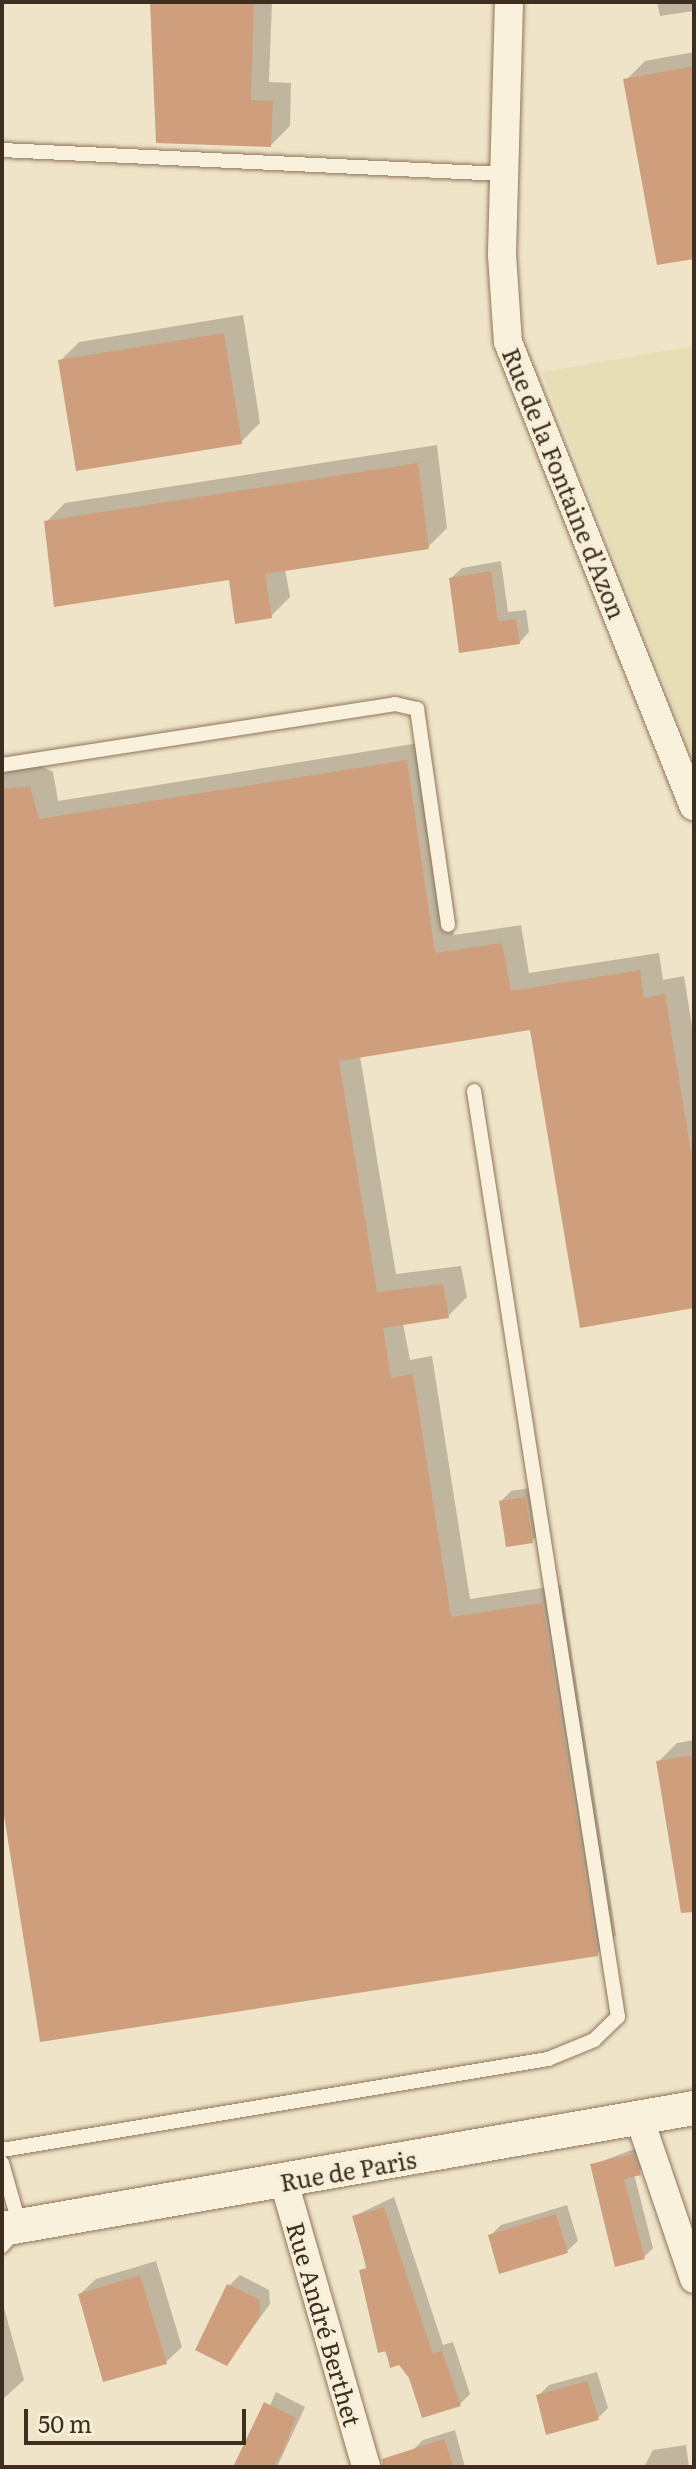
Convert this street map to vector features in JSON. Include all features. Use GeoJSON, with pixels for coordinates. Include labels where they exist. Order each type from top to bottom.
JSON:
{"type":"FeatureCollection","features":[{"type":"Feature","properties":{"kind":"street","name":"Rue de la Fontaine d'Azon"},"geometry":{"type":"LineString","coordinates":[[509,2],[504,174],[508,342],[694,806]]}},
{"type":"Feature","properties":{"kind":"street","name":"Rue de Paris"},"geometry":{"type":"LineString","coordinates":[[8,2234],[694,2108]]}},
{"type":"Feature","properties":{"kind":"street"},"geometry":{"type":"LineString","coordinates":[[639,2117],[694,2279]]}},
{"type":"Feature","properties":{"kind":"street","name":"Rue André Berthet"},"geometry":{"type":"LineString","coordinates":[[284,2182],[366,2467]]}},
{"type":"Feature","properties":{"kind":"lane"},"geometry":{"type":"LineString","coordinates":[[2,150],[504,174]]}},
{"type":"Feature","properties":{"kind":"lane"},"geometry":{"type":"LineString","coordinates":[[2,765],[395,704],[417,709],[448,925]]}},
{"type":"Feature","properties":{"kind":"lane"},"geometry":{"type":"LineString","coordinates":[[2,2150],[548,2059],[594,2040],[618,2017],[474,1091]]}},
{"type":"Feature","properties":{"kind":"lane"},"geometry":{"type":"LineString","coordinates":[[2,2163],[8,2234]]}},
{"type":"Feature","properties":{"kind":"shaded area"},"geometry":{"type":"Polygon","coordinates":[[[694,346],[694,759],[542,372],[694,346]]]}},
{"type":"Feature","properties":{"kind":"building"},"geometry":{"type":"Polygon","coordinates":[[[150,2],[254,2],[251,100],[273,101],[271,147],[156,143],[150,2]]]}},
{"type":"Feature","properties":{"kind":"building"},"geometry":{"type":"Polygon","coordinates":[[[694,66],[694,259],[657,265],[623,79],[694,66]]]}},
{"type":"Feature","properties":{"kind":"building"},"geometry":{"type":"Polygon","coordinates":[[[224,333],[242,444],[76,471],[58,360],[224,333]]]}},
{"type":"Feature","properties":{"kind":"building"},"geometry":{"type":"Polygon","coordinates":[[[418,463],[429,549],[265,574],[272,618],[235,624],[229,580],[54,607],[44,521],[418,463]]]}},
{"type":"Feature","properties":{"kind":"building"},"geometry":{"type":"Polygon","coordinates":[[[491,571],[498,621],[516,619],[520,644],[459,653],[449,578],[491,571]]]}},
{"type":"Feature","properties":{"kind":"building"},"geometry":{"type":"Polygon","coordinates":[[[407,760],[435,953],[502,943],[511,991],[640,970],[644,998],[665,994],[694,1170],[694,1308],[580,1328],[530,1030],[339,1061],[377,1292],[443,1284],[449,1318],[383,1328],[391,1378],[413,1374],[451,1617],[542,1603],[598,1956],[40,2042],[2,1803],[2,789],[30,786],[39,819],[407,760]]]}},
{"type":"Feature","properties":{"kind":"building"},"geometry":{"type":"Polygon","coordinates":[[[525,1497],[533,1543],[506,1547],[499,1501],[525,1497]]]}},
{"type":"Feature","properties":{"kind":"building"},"geometry":{"type":"Polygon","coordinates":[[[694,1755],[694,1912],[681,1913],[656,1761],[694,1755]]]}},
{"type":"Feature","properties":{"kind":"building"},"geometry":{"type":"Polygon","coordinates":[[[633,2154],[641,2175],[624,2179],[645,2259],[615,2267],[590,2164],[633,2154]]]}},
{"type":"Feature","properties":{"kind":"building"},"geometry":{"type":"Polygon","coordinates":[[[384,2207],[433,2354],[442,2351],[461,2406],[422,2418],[409,2378],[399,2365],[390,2368],[386,2351],[378,2353],[359,2270],[367,2268],[352,2216],[384,2207]]]}},
{"type":"Feature","properties":{"kind":"building"},"geometry":{"type":"Polygon","coordinates":[[[556,2214],[568,2253],[499,2274],[488,2235],[556,2214]]]}},
{"type":"Feature","properties":{"kind":"building"},"geometry":{"type":"Polygon","coordinates":[[[140,2275],[167,2364],[103,2382],[78,2294],[140,2275]]]}},
{"type":"Feature","properties":{"kind":"building"},"geometry":{"type":"Polygon","coordinates":[[[227,2284],[260,2300],[260,2316],[227,2366],[195,2350],[227,2284]]]}},
{"type":"Feature","properties":{"kind":"building"},"geometry":{"type":"Polygon","coordinates":[[[587,2381],[599,2420],[546,2435],[536,2395],[587,2381]]]}},
{"type":"Feature","properties":{"kind":"building"},"geometry":{"type":"Polygon","coordinates":[[[264,2402],[296,2418],[282,2453],[273,2467],[233,2467],[264,2402]]]}},
{"type":"Feature","properties":{"kind":"building"},"geometry":{"type":"Polygon","coordinates":[[[444,2439],[454,2467],[383,2467],[382,2459],[444,2439]]]}}]}
